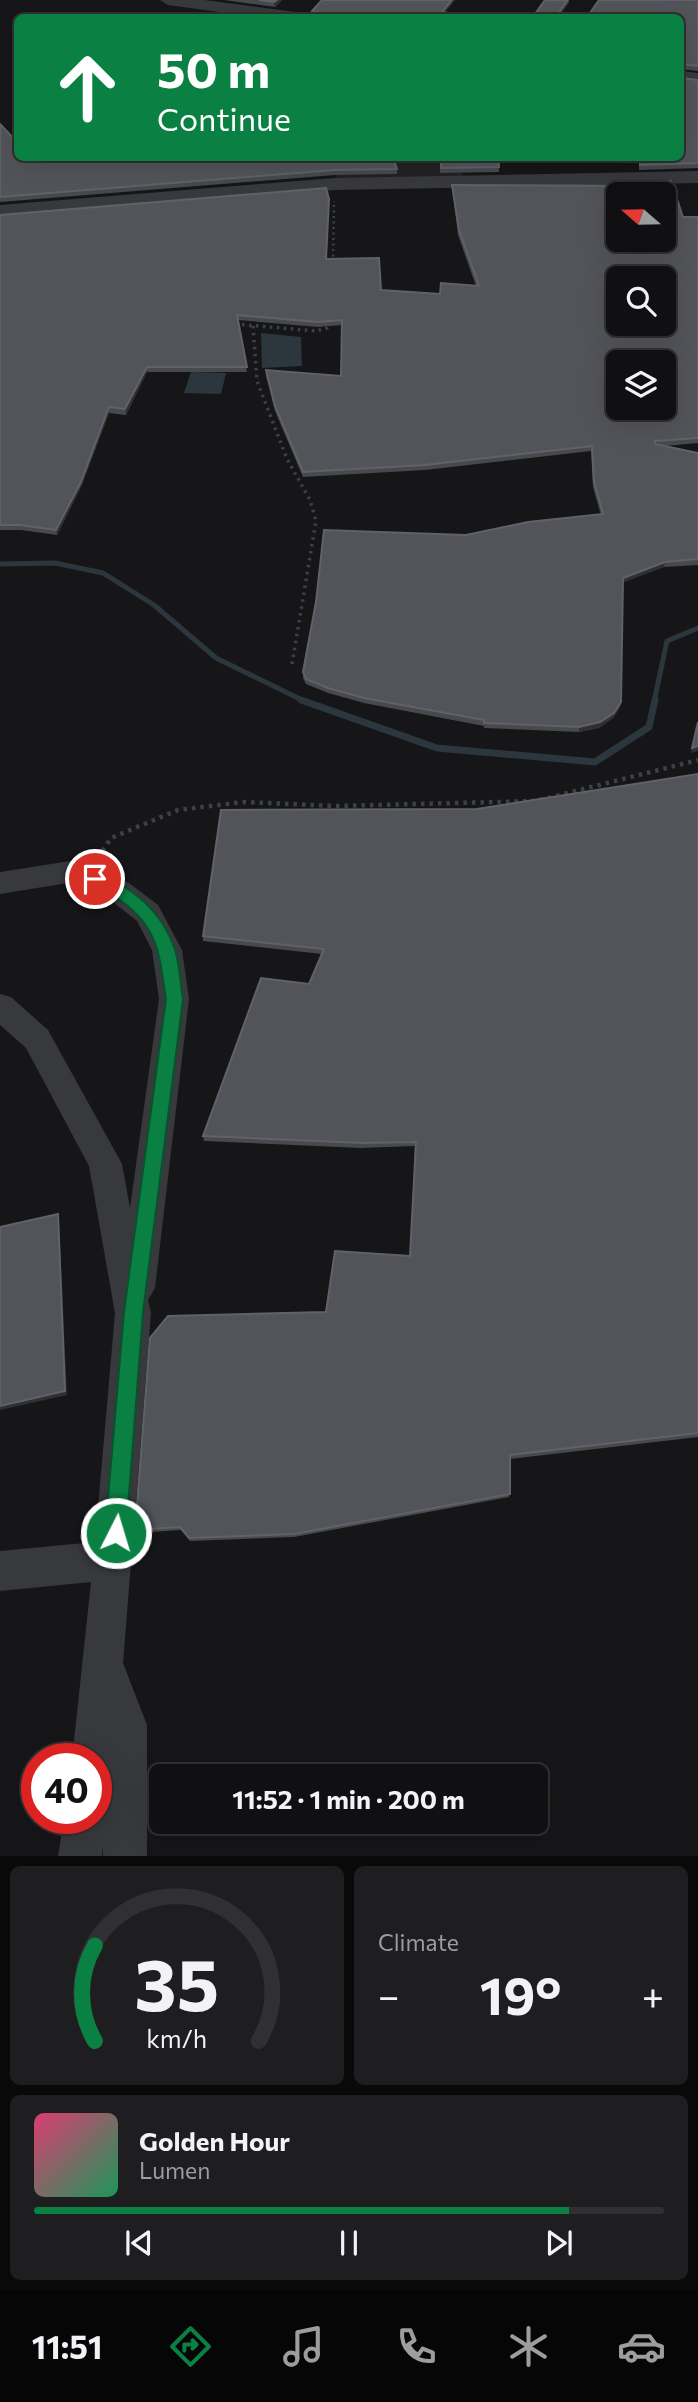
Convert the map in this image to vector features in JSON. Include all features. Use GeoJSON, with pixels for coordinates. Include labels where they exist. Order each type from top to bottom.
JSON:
{"type":"FeatureCollection","features":[{"type":"Feature","properties":{"kind":"street"},"geometry":{"type":"LineString","coordinates":[[168,0],[273,14]]}},
{"type":"Feature","properties":{"kind":"street"},"geometry":{"type":"LineString","coordinates":[[0,211],[335,184],[698,177]]}},
{"type":"Feature","properties":{"kind":"street"},"geometry":{"type":"LineString","coordinates":[[0,883],[77,871],[119,891],[148,913],[167,950],[174,999],[134,1312],[95,1743]]}},
{"type":"Feature","properties":{"kind":"street"},"geometry":{"type":"LineString","coordinates":[[0,1006],[37,1039],[105,1164],[134,1312]]}},
{"type":"Feature","properties":{"kind":"street"},"geometry":{"type":"LineString","coordinates":[[0,1571],[113,1560]]}},
{"type":"Feature","properties":{"kind":"street"},"geometry":{"type":"LineString","coordinates":[[103,1663],[126,1725],[125,1856]]}},
{"type":"Feature","properties":{"kind":"street"},"geometry":{"type":"LineString","coordinates":[[80,1856],[83,1834]]}},
{"type":"Feature","properties":{"kind":"path"},"geometry":{"type":"LineString","coordinates":[[333,267],[335,184]]}},
{"type":"Feature","properties":{"kind":"path"},"geometry":{"type":"LineString","coordinates":[[227,324],[316,331],[327,328],[332,323]]}},
{"type":"Feature","properties":{"kind":"path"},"geometry":{"type":"LineString","coordinates":[[253,326],[257,381],[288,459],[310,500],[316,521],[292,664]]}},
{"type":"Feature","properties":{"kind":"path"},"geometry":{"type":"LineString","coordinates":[[95,879],[96,861],[111,838],[178,810],[243,802],[336,806],[536,801],[698,760]]}},
{"type":"Feature","properties":{"kind":"shaded area"},"geometry":{"type":"Polygon","coordinates":[[[331,161],[461,161],[463,177],[337,179],[331,161]]]}},
{"type":"Feature","properties":{"kind":"shaded area"},"geometry":{"type":"Polygon","coordinates":[[[261,333],[301,337],[302,366],[262,368],[261,333]]]}},
{"type":"Feature","properties":{"kind":"shaded area"},"geometry":{"type":"Polygon","coordinates":[[[191,372],[226,373],[221,394],[184,393],[191,372]]]}},
{"type":"Feature","properties":{"kind":"building"},"geometry":{"type":"Polygon","coordinates":[[[322,0],[452,0],[442,12],[456,14],[318,14],[312,11],[322,0]]]}},
{"type":"Feature","properties":{"kind":"building"},"geometry":{"type":"Polygon","coordinates":[[[545,0],[568,0],[558,14],[535,14],[545,0]]]}},
{"type":"Feature","properties":{"kind":"building"},"geometry":{"type":"Polygon","coordinates":[[[599,0],[698,0],[698,66],[684,64],[684,14],[590,13],[599,0]]]}},
{"type":"Feature","properties":{"kind":"building"},"geometry":{"type":"Polygon","coordinates":[[[684,78],[698,80],[698,163],[640,165],[640,161],[684,161],[684,78]]]}},
{"type":"Feature","properties":{"kind":"building"},"geometry":{"type":"Polygon","coordinates":[[[0,124],[14,139],[14,161],[394,161],[397,169],[335,170],[0,197],[0,124]]]}},
{"type":"Feature","properties":{"kind":"building"},"geometry":{"type":"Polygon","coordinates":[[[441,161],[498,161],[499,167],[441,168],[441,161]]]}},
{"type":"Feature","properties":{"kind":"building"},"geometry":{"type":"Polygon","coordinates":[[[452,185],[606,186],[606,252],[676,252],[676,196],[683,217],[698,217],[698,438],[655,441],[655,444],[698,453],[698,559],[665,562],[623,578],[621,702],[614,713],[600,722],[579,727],[484,723],[484,720],[364,698],[306,679],[303,672],[316,602],[324,530],[466,535],[528,522],[603,514],[594,482],[592,446],[425,465],[303,472],[275,406],[266,370],[341,376],[342,320],[318,322],[237,315],[247,367],[147,367],[125,409],[109,407],[81,482],[56,530],[0,525],[0,215],[326,188],[329,199],[326,259],[379,258],[381,290],[440,294],[441,283],[479,286],[459,230],[452,185]]]}},
{"type":"Feature","properties":{"kind":"building"},"geometry":{"type":"Polygon","coordinates":[[[698,722],[698,746],[692,748],[698,722]]]}},
{"type":"Feature","properties":{"kind":"building"},"geometry":{"type":"Polygon","coordinates":[[[698,774],[698,1433],[510,1455],[510,1494],[294,1534],[189,1538],[180,1527],[135,1530],[150,1338],[168,1316],[326,1312],[335,1251],[410,1256],[416,1142],[361,1143],[203,1136],[261,978],[309,984],[324,949],[203,936],[221,810],[477,809],[698,774]]]}},
{"type":"Feature","properties":{"kind":"building"},"geometry":{"type":"Polygon","coordinates":[[[58,1214],[65,1391],[0,1406],[0,1227],[58,1214]]]}},
{"type":"Feature","properties":{"kind":"waterway"},"geometry":{"type":"LineString","coordinates":[[0,564],[55,563],[103,573],[154,605],[216,658],[304,701]]}},
{"type":"Feature","properties":{"kind":"waterway"},"geometry":{"type":"LineString","coordinates":[[654,702],[667,641],[698,628]]}},
{"type":"Feature","properties":{"kind":"waterway"},"geometry":{"type":"LineString","coordinates":[[304,701],[437,748],[595,762],[649,727],[655,700]]}},
{"type":"Feature","properties":{"kind":"route"},"geometry":{"type":"LineString","coordinates":[[95,879],[119,891],[148,913],[167,950],[174,999],[134,1312],[116,1533]]}}]}
